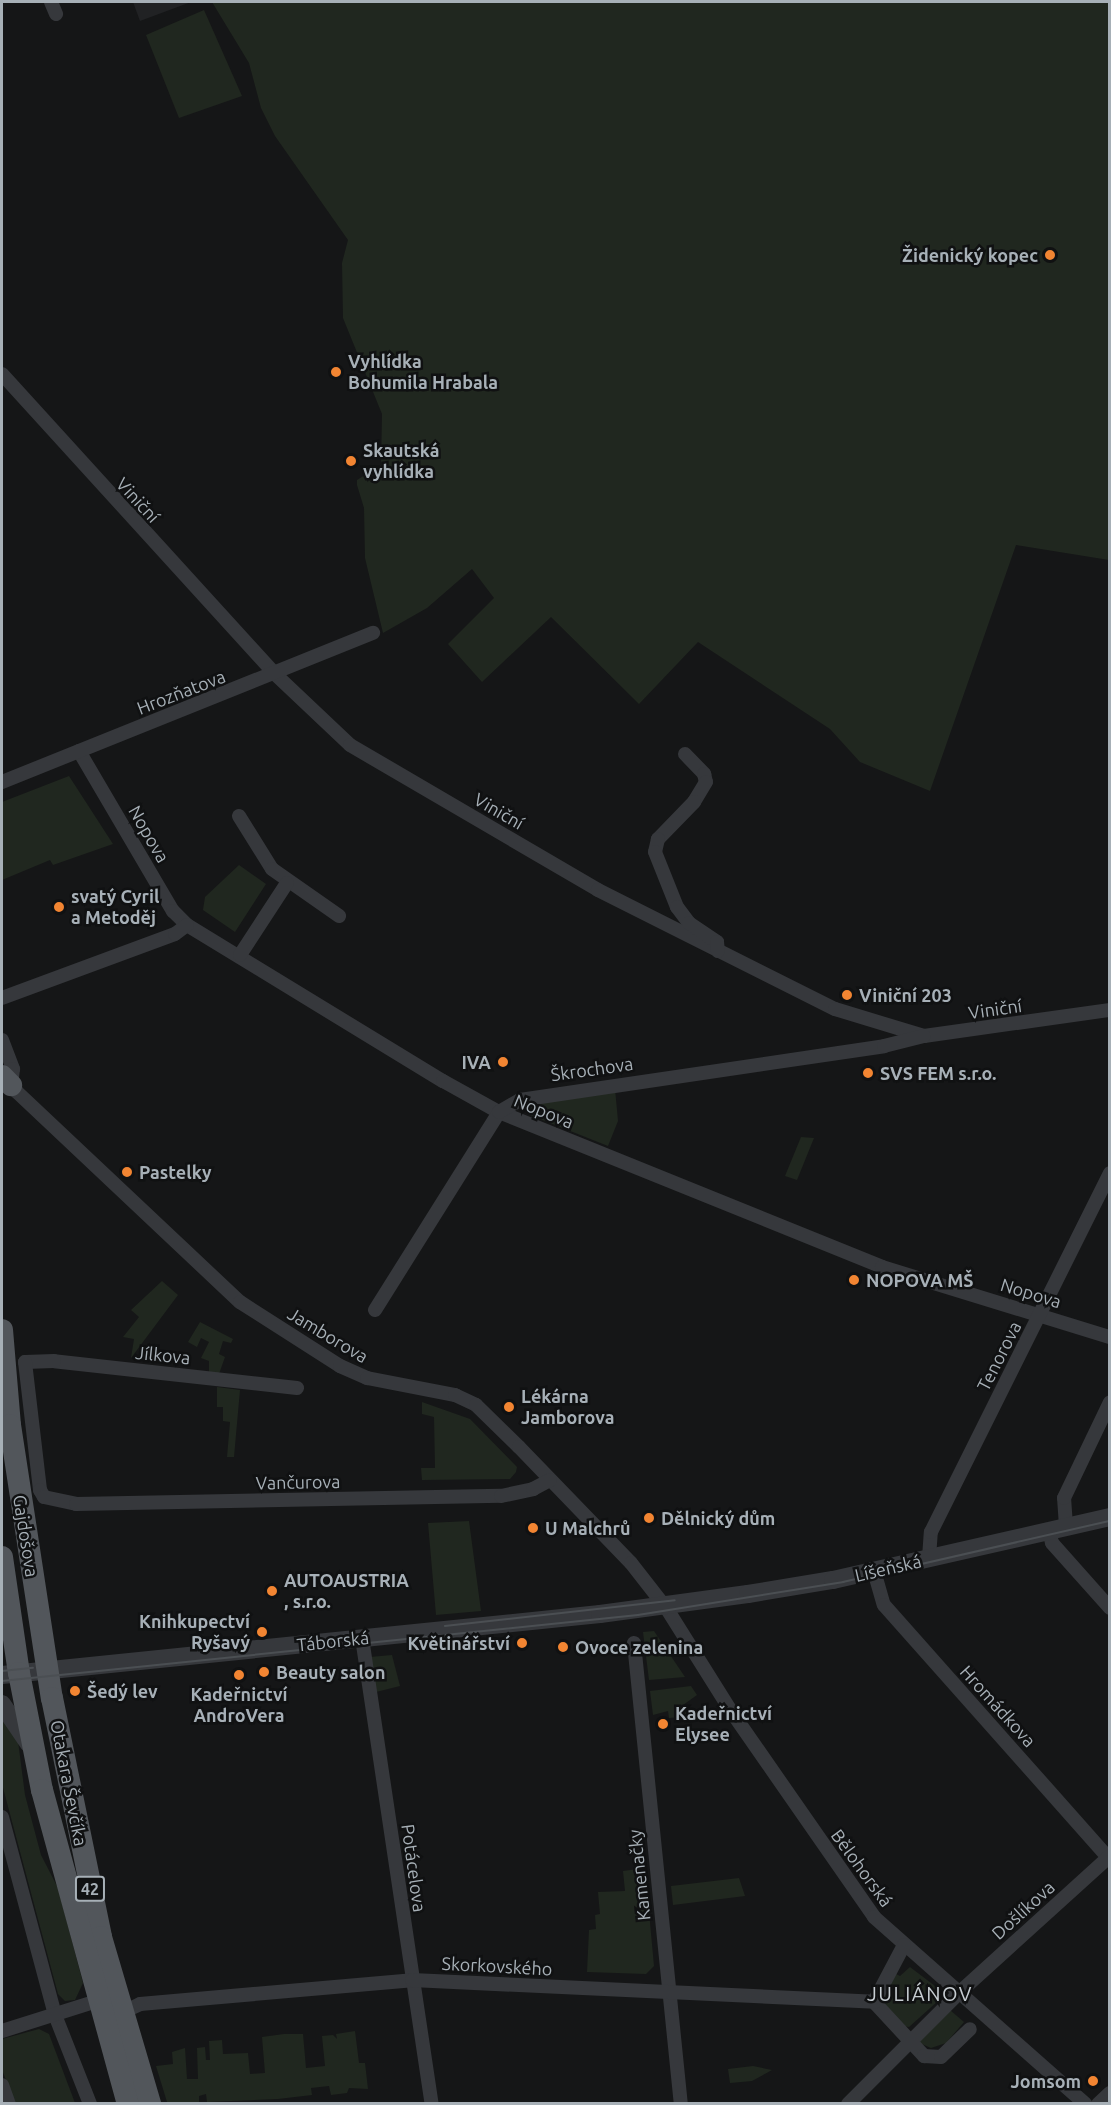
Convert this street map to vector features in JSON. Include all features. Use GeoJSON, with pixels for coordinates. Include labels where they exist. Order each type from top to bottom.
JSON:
{"type":"FeatureCollection","features":[{"type":"Feature","properties":{"kind":"main road","name":"Gajdošova"},"geometry":{"type":"LineString","coordinates":[[2,1330],[10,1425],[48,1671]]}},
{"type":"Feature","properties":{"kind":"main road","name":"Gajdošova"},"geometry":{"type":"LineString","coordinates":[[2,1557],[7,1602],[10,1674]]}},
{"type":"Feature","properties":{"kind":"main road","name":"Otakara Ševčíka"},"geometry":{"type":"LineString","coordinates":[[48,1671],[90,1888],[121,2013],[150,2103]]}},
{"type":"Feature","properties":{"kind":"main road","name":"Otakara Ševčíka"},"geometry":{"type":"LineString","coordinates":[[10,1674],[34,1752],[97,2001],[128,2103]]}},
{"type":"Feature","properties":{"kind":"street","name":"Viniční"},"geometry":{"type":"LineString","coordinates":[[2,374],[47,429],[275,674],[350,745],[598,890],[836,1009],[924,1036],[1110,1010]]}},
{"type":"Feature","properties":{"kind":"street","name":"Hrozňatova"},"geometry":{"type":"LineString","coordinates":[[2,782],[373,633]]}},
{"type":"Feature","properties":{"kind":"street","name":"Nopova"},"geometry":{"type":"LineString","coordinates":[[79,751],[173,911],[186,926],[240,955],[499,1112],[882,1267],[1110,1337]]}},
{"type":"Feature","properties":{"kind":"street"},"geometry":{"type":"LineString","coordinates":[[685,754],[704,774],[706,782],[694,802],[658,839],[655,852],[677,908],[690,923],[717,942],[718,951]]}},
{"type":"Feature","properties":{"kind":"street"},"geometry":{"type":"LineString","coordinates":[[239,816],[263,856],[287,883],[339,916]]}},
{"type":"Feature","properties":{"kind":"street"},"geometry":{"type":"LineString","coordinates":[[240,955],[287,883]]}},
{"type":"Feature","properties":{"kind":"street"},"geometry":{"type":"LineString","coordinates":[[2,998],[175,934],[186,926]]}},
{"type":"Feature","properties":{"kind":"street","name":"Škrochova"},"geometry":{"type":"LineString","coordinates":[[499,1112],[533,1096],[831,1054],[924,1036]]}},
{"type":"Feature","properties":{"kind":"street"},"geometry":{"type":"LineString","coordinates":[[2,1041],[13,1069],[6,1080]]}},
{"type":"Feature","properties":{"kind":"street","name":"Jamborova"},"geometry":{"type":"LineString","coordinates":[[6,1080],[240,1302],[340,1366],[367,1378],[455,1395],[476,1405],[631,1563],[664,1605]]}},
{"type":"Feature","properties":{"kind":"street"},"geometry":{"type":"LineString","coordinates":[[375,1310],[499,1112]]}},
{"type":"Feature","properties":{"kind":"street","name":"Tenorova"},"geometry":{"type":"LineString","coordinates":[[929,1558],[931,1532],[1110,1173]]}},
{"type":"Feature","properties":{"kind":"street","name":"Jílkova"},"geometry":{"type":"LineString","coordinates":[[25,1362],[54,1361],[297,1389]]}},
{"type":"Feature","properties":{"kind":"street","name":"Gajdošova"},"geometry":{"type":"LineString","coordinates":[[25,1362],[35,1469],[44,1497]]}},
{"type":"Feature","properties":{"kind":"street"},"geometry":{"type":"LineString","coordinates":[[1110,1402],[1065,1498],[1052,1543],[1110,1608]]}},
{"type":"Feature","properties":{"kind":"street","name":"Vančurova"},"geometry":{"type":"LineString","coordinates":[[44,1497],[76,1504],[501,1496],[525,1492],[550,1480]]}},
{"type":"Feature","properties":{"kind":"street","name":"Líšeňská"},"geometry":{"type":"LineString","coordinates":[[664,1605],[874,1571],[1110,1517]]}},
{"type":"Feature","properties":{"kind":"street","name":"Hromádkova"},"geometry":{"type":"LineString","coordinates":[[874,1571],[884,1605],[1109,1856]]}},
{"type":"Feature","properties":{"kind":"street"},"geometry":{"type":"LineString","coordinates":[[2,1626],[7,1602]]}},
{"type":"Feature","properties":{"kind":"street","name":"Táborská"},"geometry":{"type":"LineString","coordinates":[[10,1674],[664,1605]]}},
{"type":"Feature","properties":{"kind":"street","name":"Bělohorská"},"geometry":{"type":"LineString","coordinates":[[664,1605],[731,1711],[874,1917],[904,1945],[961,1991],[1085,2103]]}},
{"type":"Feature","properties":{"kind":"street","name":"Potácelova"},"geometry":{"type":"LineString","coordinates":[[362,1638],[432,2103]]}},
{"type":"Feature","properties":{"kind":"street","name":"Kamenačky"},"geometry":{"type":"LineString","coordinates":[[634,1643],[681,2103]]}},
{"type":"Feature","properties":{"kind":"street"},"geometry":{"type":"LineString","coordinates":[[2,1704],[34,1752]]}},
{"type":"Feature","properties":{"kind":"street"},"geometry":{"type":"LineString","coordinates":[[2,1817],[55,2015],[90,2103]]}},
{"type":"Feature","properties":{"kind":"street","name":"Došlíkova"},"geometry":{"type":"LineString","coordinates":[[848,2103],[961,1991],[1109,1856]]}},
{"type":"Feature","properties":{"kind":"street"},"geometry":{"type":"LineString","coordinates":[[904,1945],[874,2002],[924,2056],[941,2057],[970,2029]]}},
{"type":"Feature","properties":{"kind":"street","name":"Skorkovského"},"geometry":{"type":"LineString","coordinates":[[121,2013],[140,2004],[412,1980],[874,2002]]}},
{"type":"Feature","properties":{"kind":"street"},"geometry":{"type":"LineString","coordinates":[[2,2031],[97,2001]]}},
{"type":"Feature","properties":{"kind":"street"},"geometry":{"type":"LineString","coordinates":[[2,2085],[9,2103]]}},
{"type":"Feature","properties":{"kind":"street"},"geometry":{"type":"LineString","coordinates":[[1098,2103],[1110,2093]]}},
{"type":"Feature","properties":{"kind":"shaded area"},"geometry":{"type":"Polygon","coordinates":[[[133,2],[191,2],[140,21],[133,2]]]}},
{"type":"Feature","properties":{"kind":"shaded area"},"geometry":{"type":"Polygon","coordinates":[[[212,2],[1109,2],[1109,560],[1016,545],[930,791],[860,762],[830,729],[698,642],[639,704],[551,617],[482,682],[448,644],[494,598],[472,569],[427,608],[383,633],[365,558],[364,508],[357,485],[357,480],[381,465],[382,414],[343,318],[342,263],[348,240],[275,136],[261,108],[249,63],[212,2]]]}},
{"type":"Feature","properties":{"kind":"shaded area"},"geometry":{"type":"Polygon","coordinates":[[[204,10],[242,96],[179,118],[146,35],[204,10]]]}},
{"type":"Feature","properties":{"kind":"shaded area"},"geometry":{"type":"Polygon","coordinates":[[[69,776],[113,844],[53,865],[50,860],[2,880],[2,802],[69,776]]]}},
{"type":"Feature","properties":{"kind":"shaded area"},"geometry":{"type":"Polygon","coordinates":[[[239,865],[266,884],[235,932],[203,910],[205,897],[239,865]]]}},
{"type":"Feature","properties":{"kind":"shaded area"},"geometry":{"type":"Polygon","coordinates":[[[615,1089],[618,1121],[608,1146],[530,1115],[531,1102],[615,1089]]]}},
{"type":"Feature","properties":{"kind":"shaded area"},"geometry":{"type":"Polygon","coordinates":[[[801,1137],[814,1138],[797,1180],[785,1176],[801,1137]]]}},
{"type":"Feature","properties":{"kind":"shaded area"},"geometry":{"type":"Polygon","coordinates":[[[162,1281],[178,1295],[131,1358],[134,1339],[123,1337],[139,1317],[131,1310],[162,1281]]]}},
{"type":"Feature","properties":{"kind":"shaded area"},"geometry":{"type":"Polygon","coordinates":[[[200,1322],[233,1339],[231,1343],[223,1341],[219,1354],[225,1357],[219,1374],[209,1373],[209,1361],[201,1358],[209,1342],[201,1338],[197,1347],[188,1342],[200,1322]]]}},
{"type":"Feature","properties":{"kind":"shaded area"},"geometry":{"type":"Polygon","coordinates":[[[217,1387],[240,1390],[234,1457],[227,1457],[230,1422],[223,1421],[223,1407],[217,1407],[217,1387]]]}},
{"type":"Feature","properties":{"kind":"shaded area"},"geometry":{"type":"Polygon","coordinates":[[[422,1402],[470,1419],[517,1467],[516,1472],[510,1479],[422,1480],[421,1468],[435,1468],[434,1417],[422,1414],[422,1402]]]}},
{"type":"Feature","properties":{"kind":"shaded area"},"geometry":{"type":"Polygon","coordinates":[[[469,1521],[481,1611],[436,1615],[428,1523],[469,1521]]]}},
{"type":"Feature","properties":{"kind":"shaded area"},"geometry":{"type":"Polygon","coordinates":[[[654,1631],[685,1677],[649,1680],[643,1632],[654,1631]]]}},
{"type":"Feature","properties":{"kind":"shaded area"},"geometry":{"type":"Polygon","coordinates":[[[392,1655],[400,1686],[376,1692],[370,1657],[392,1655]]]}},
{"type":"Feature","properties":{"kind":"shaded area"},"geometry":{"type":"Polygon","coordinates":[[[691,1686],[697,1695],[683,1705],[688,1719],[683,1723],[680,1717],[669,1718],[668,1711],[653,1715],[650,1691],[691,1686]]]}},
{"type":"Feature","properties":{"kind":"shaded area"},"geometry":{"type":"Polygon","coordinates":[[[2,1714],[18,1741],[25,1795],[41,1855],[58,1888],[83,1983],[75,2000],[65,2001],[58,1994],[2,1784],[2,1714]]]}},
{"type":"Feature","properties":{"kind":"shaded area"},"geometry":{"type":"Polygon","coordinates":[[[645,1868],[654,1966],[646,1974],[587,1972],[589,1930],[596,1929],[595,1915],[600,1914],[598,1892],[625,1891],[623,1871],[645,1868]]]}},
{"type":"Feature","properties":{"kind":"shaded area"},"geometry":{"type":"Polygon","coordinates":[[[739,1878],[745,1896],[673,1905],[671,1886],[739,1878]]]}},
{"type":"Feature","properties":{"kind":"shaded area"},"geometry":{"type":"Polygon","coordinates":[[[910,1967],[935,1986],[938,2001],[909,2027],[903,2026],[884,2005],[884,1998],[896,1974],[900,1976],[910,1967]]]}},
{"type":"Feature","properties":{"kind":"shaded area"},"geometry":{"type":"Polygon","coordinates":[[[950,2010],[964,2022],[946,2043],[931,2048],[917,2042],[950,2010]]]}},
{"type":"Feature","properties":{"kind":"shaded area"},"geometry":{"type":"Polygon","coordinates":[[[39,2029],[49,2034],[75,2103],[15,2103],[2,2070],[2,2039],[39,2029]]]}},
{"type":"Feature","properties":{"kind":"shaded area"},"geometry":{"type":"Polygon","coordinates":[[[355,2031],[359,2063],[365,2063],[368,2089],[349,2088],[347,2093],[331,2095],[329,2086],[311,2088],[312,2095],[278,2099],[207,2102],[206,2094],[199,2096],[199,2103],[167,2102],[156,2066],[173,2064],[172,2052],[185,2048],[187,2079],[198,2079],[197,2048],[205,2047],[206,2060],[210,2060],[209,2041],[222,2040],[223,2054],[248,2053],[250,2074],[265,2073],[262,2037],[303,2034],[306,2068],[325,2066],[322,2036],[333,2035],[337,2039],[336,2034],[355,2031]]]}},
{"type":"Feature","properties":{"kind":"shaded area"},"geometry":{"type":"Polygon","coordinates":[[[753,2066],[772,2070],[752,2081],[730,2083],[728,2069],[753,2066]]]}},
{"type":"Feature","properties":{"kind":"tram line"},"geometry":{"type":"LineString","coordinates":[[2,1681],[638,1615],[843,1582],[1110,1521]]}},
{"type":"Feature","properties":{"kind":"tram line"},"geometry":{"type":"LineString","coordinates":[[445,1626],[675,1600]]}},
{"type":"Feature","properties":{"kind":"tram line"},"geometry":{"type":"LineString","coordinates":[[2,1671],[33,1668]]}},
{"type":"Feature","properties":{"kind":"place","name":"Židenický kopec"},"geometry":{"type":"Point","coordinates":[1050,255]}},
{"type":"Feature","properties":{"kind":"place","name":"Vyhlídka Bohumila Hrabala"},"geometry":{"type":"Point","coordinates":[336,372]}},
{"type":"Feature","properties":{"kind":"place","name":"Skautská vyhlídka"},"geometry":{"type":"Point","coordinates":[351,461]}},
{"type":"Feature","properties":{"kind":"place","name":"svatý Cyril a Metoděj"},"geometry":{"type":"Point","coordinates":[59,907]}},
{"type":"Feature","properties":{"kind":"place","name":"Viniční 203"},"geometry":{"type":"Point","coordinates":[847,995]}},
{"type":"Feature","properties":{"kind":"place","name":"IVA"},"geometry":{"type":"Point","coordinates":[503,1062]}},
{"type":"Feature","properties":{"kind":"place","name":"SVS FEM s.r.o."},"geometry":{"type":"Point","coordinates":[868,1073]}},
{"type":"Feature","properties":{"kind":"place","name":"Pastelky"},"geometry":{"type":"Point","coordinates":[127,1172]}},
{"type":"Feature","properties":{"kind":"place","name":"NOPOVA MŠ"},"geometry":{"type":"Point","coordinates":[854,1280]}},
{"type":"Feature","properties":{"kind":"place","name":"Lékárna Jamborova"},"geometry":{"type":"Point","coordinates":[509,1407]}},
{"type":"Feature","properties":{"kind":"place","name":"Dělnický dům"},"geometry":{"type":"Point","coordinates":[649,1518]}},
{"type":"Feature","properties":{"kind":"place","name":"U Malchrů"},"geometry":{"type":"Point","coordinates":[533,1528]}},
{"type":"Feature","properties":{"kind":"place","name":"AUTOAUSTRIA , s.r.o."},"geometry":{"type":"Point","coordinates":[272,1591]}},
{"type":"Feature","properties":{"kind":"place","name":"Knihkupectví Ryšavý"},"geometry":{"type":"Point","coordinates":[262,1632]}},
{"type":"Feature","properties":{"kind":"place","name":"Květinářství"},"geometry":{"type":"Point","coordinates":[522,1643]}},
{"type":"Feature","properties":{"kind":"place","name":"Ovoce zelenina"},"geometry":{"type":"Point","coordinates":[563,1647]}},
{"type":"Feature","properties":{"kind":"place","name":"Beauty salon"},"geometry":{"type":"Point","coordinates":[264,1672]}},
{"type":"Feature","properties":{"kind":"place","name":"Kadeřnictví AndroVera"},"geometry":{"type":"Point","coordinates":[239,1675]}},
{"type":"Feature","properties":{"kind":"place","name":"Šedý lev"},"geometry":{"type":"Point","coordinates":[75,1691]}},
{"type":"Feature","properties":{"kind":"place","name":"Kadeřnictví Elysee"},"geometry":{"type":"Point","coordinates":[663,1724]}},
{"type":"Feature","properties":{"kind":"place","name":"Jomsom"},"geometry":{"type":"Point","coordinates":[1093,2081]}},
{"type":"Feature","properties":{"kind":"district","name":"JULIÁNOV"},"geometry":{"type":"Point","coordinates":[920,1993]}}]}
